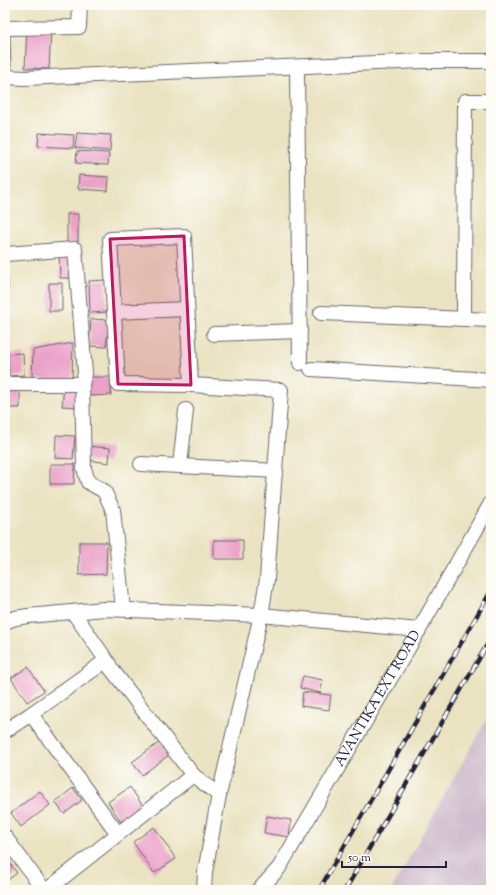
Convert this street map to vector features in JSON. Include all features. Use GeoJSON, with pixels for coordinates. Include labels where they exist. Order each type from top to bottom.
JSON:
{"type":"FeatureCollection","features":[{"type":"Feature","properties":{"kind":"street"},"geometry":{"type":"LineString","coordinates":[[5,28],[79,27],[80,5]]}},
{"type":"Feature","properties":{"kind":"street"},"geometry":{"type":"LineString","coordinates":[[5,77],[25,78],[297,67],[423,60],[491,61]]}},
{"type":"Feature","properties":{"kind":"street"},"geometry":{"type":"LineString","coordinates":[[297,67],[300,331],[306,366],[491,380]]}},
{"type":"Feature","properties":{"kind":"street"},"geometry":{"type":"LineString","coordinates":[[464,319],[465,101],[491,102]]}},
{"type":"Feature","properties":{"kind":"street"},"geometry":{"type":"LineString","coordinates":[[192,385],[184,236],[110,238],[118,384],[192,385],[281,390],[267,579],[261,615],[219,795],[204,872],[204,890]]}},
{"type":"Feature","properties":{"kind":"street"},"geometry":{"type":"LineString","coordinates":[[5,254],[75,249],[85,373],[82,384],[84,468],[88,482],[104,491],[113,510],[123,609]]}},
{"type":"Feature","properties":{"kind":"street"},"geometry":{"type":"LineString","coordinates":[[114,312],[188,309]]}},
{"type":"Feature","properties":{"kind":"street"},"geometry":{"type":"LineString","coordinates":[[320,313],[491,320]]}},
{"type":"Feature","properties":{"kind":"street"},"geometry":{"type":"LineString","coordinates":[[214,334],[300,331]]}},
{"type":"Feature","properties":{"kind":"street"},"geometry":{"type":"LineString","coordinates":[[5,384],[82,384]]}},
{"type":"Feature","properties":{"kind":"street"},"geometry":{"type":"LineString","coordinates":[[180,466],[186,410]]}},
{"type":"Feature","properties":{"kind":"street"},"geometry":{"type":"LineString","coordinates":[[141,464],[276,471]]}},
{"type":"Feature","properties":{"kind":"street","name":"AVANTIKA EXT ROAD"},"geometry":{"type":"LineString","coordinates":[[259,890],[279,868],[419,630],[491,503]]}},
{"type":"Feature","properties":{"kind":"street"},"geometry":{"type":"LineString","coordinates":[[5,622],[15,618],[104,609],[123,609],[261,615],[419,630]]}},
{"type":"Feature","properties":{"kind":"street"},"geometry":{"type":"LineString","coordinates":[[73,612],[109,664],[193,775],[219,795]]}},
{"type":"Feature","properties":{"kind":"street"},"geometry":{"type":"LineString","coordinates":[[5,731],[104,662],[109,664]]}},
{"type":"Feature","properties":{"kind":"street"},"geometry":{"type":"LineString","coordinates":[[31,714],[118,834]]}},
{"type":"Feature","properties":{"kind":"street"},"geometry":{"type":"LineString","coordinates":[[48,890],[193,775]]}},
{"type":"Feature","properties":{"kind":"street"},"geometry":{"type":"LineString","coordinates":[[5,837],[44,890]]}},
{"type":"Feature","properties":{"kind":"highlighted area"},"geometry":{"type":"Polygon","coordinates":[[[184,236],[191,385],[118,384],[110,239],[184,236]]]}},
{"type":"Feature","properties":{"kind":"shaded area"},"geometry":{"type":"Polygon","coordinates":[[[491,712],[491,890],[391,890],[491,712]]]}},
{"type":"Feature","properties":{"kind":"building"},"geometry":{"type":"Polygon","coordinates":[[[27,28],[51,29],[49,69],[25,68],[27,28]]]}},
{"type":"Feature","properties":{"kind":"building"},"geometry":{"type":"Polygon","coordinates":[[[10,33],[11,72],[5,72],[5,34],[10,33]]]}},
{"type":"Feature","properties":{"kind":"building"},"geometry":{"type":"Polygon","coordinates":[[[39,133],[74,135],[73,148],[38,146],[39,133]]]}},
{"type":"Feature","properties":{"kind":"building"},"geometry":{"type":"Polygon","coordinates":[[[77,133],[111,135],[110,151],[75,148],[77,133]]]}},
{"type":"Feature","properties":{"kind":"building"},"geometry":{"type":"Polygon","coordinates":[[[77,151],[109,153],[108,165],[76,163],[77,151]]]}},
{"type":"Feature","properties":{"kind":"building"},"geometry":{"type":"Polygon","coordinates":[[[79,175],[109,177],[108,191],[78,189],[79,175]]]}},
{"type":"Feature","properties":{"kind":"building"},"geometry":{"type":"Polygon","coordinates":[[[67,214],[78,214],[78,244],[67,244],[67,214]]]}},
{"type":"Feature","properties":{"kind":"building"},"geometry":{"type":"Polygon","coordinates":[[[59,252],[73,252],[73,278],[60,278],[59,252]]]}},
{"type":"Feature","properties":{"kind":"building"},"geometry":{"type":"Polygon","coordinates":[[[5,278],[8,278],[8,311],[5,311],[5,278]]]}},
{"type":"Feature","properties":{"kind":"building"},"geometry":{"type":"Polygon","coordinates":[[[106,280],[107,312],[90,313],[89,281],[106,280]]]}},
{"type":"Feature","properties":{"kind":"building"},"geometry":{"type":"Polygon","coordinates":[[[49,283],[62,283],[62,311],[49,311],[49,283]]]}},
{"type":"Feature","properties":{"kind":"building"},"geometry":{"type":"Polygon","coordinates":[[[91,319],[109,320],[106,347],[89,346],[91,319]]]}},
{"type":"Feature","properties":{"kind":"building"},"geometry":{"type":"Polygon","coordinates":[[[73,343],[72,380],[32,379],[33,350],[73,343]]]}},
{"type":"Feature","properties":{"kind":"building"},"geometry":{"type":"Polygon","coordinates":[[[23,353],[24,375],[9,376],[8,354],[23,353]]]}},
{"type":"Feature","properties":{"kind":"building"},"geometry":{"type":"Polygon","coordinates":[[[87,377],[111,377],[111,395],[87,396],[87,377]]]}},
{"type":"Feature","properties":{"kind":"building"},"geometry":{"type":"Polygon","coordinates":[[[5,384],[20,384],[20,408],[5,408],[5,384]]]}},
{"type":"Feature","properties":{"kind":"building"},"geometry":{"type":"Polygon","coordinates":[[[64,387],[80,388],[78,407],[62,406],[64,387]]]}},
{"type":"Feature","properties":{"kind":"building"},"geometry":{"type":"Polygon","coordinates":[[[56,435],[75,436],[73,459],[55,458],[56,435]]]}},
{"type":"Feature","properties":{"kind":"building"},"geometry":{"type":"Polygon","coordinates":[[[85,446],[110,448],[109,463],[87,460],[85,446]]]}},
{"type":"Feature","properties":{"kind":"building"},"geometry":{"type":"Polygon","coordinates":[[[50,464],[75,464],[74,484],[50,484],[50,464]]]}},
{"type":"Feature","properties":{"kind":"building"},"geometry":{"type":"Polygon","coordinates":[[[214,540],[243,540],[243,559],[214,559],[214,540]]]}},
{"type":"Feature","properties":{"kind":"building"},"geometry":{"type":"Polygon","coordinates":[[[79,542],[107,542],[106,574],[79,575],[79,542]]]}},
{"type":"Feature","properties":{"kind":"building"},"geometry":{"type":"Polygon","coordinates":[[[28,667],[44,691],[27,702],[11,678],[28,667]]]}},
{"type":"Feature","properties":{"kind":"building"},"geometry":{"type":"Polygon","coordinates":[[[303,676],[323,680],[320,693],[300,688],[303,676]]]}},
{"type":"Feature","properties":{"kind":"building"},"geometry":{"type":"Polygon","coordinates":[[[303,692],[331,695],[329,710],[301,706],[303,692]]]}},
{"type":"Feature","properties":{"kind":"building"},"geometry":{"type":"Polygon","coordinates":[[[160,742],[169,755],[142,775],[132,762],[160,742]]]}},
{"type":"Feature","properties":{"kind":"building"},"geometry":{"type":"Polygon","coordinates":[[[130,787],[143,806],[121,822],[108,802],[130,787]]]}},
{"type":"Feature","properties":{"kind":"building"},"geometry":{"type":"Polygon","coordinates":[[[73,788],[82,800],[64,814],[55,802],[73,788]]]}},
{"type":"Feature","properties":{"kind":"building"},"geometry":{"type":"Polygon","coordinates":[[[40,791],[50,805],[21,827],[11,813],[40,791]]]}},
{"type":"Feature","properties":{"kind":"building"},"geometry":{"type":"Polygon","coordinates":[[[267,816],[291,820],[289,837],[264,833],[267,816]]]}},
{"type":"Feature","properties":{"kind":"building"},"geometry":{"type":"Polygon","coordinates":[[[154,827],[176,859],[154,873],[133,842],[154,827]]]}},
{"type":"Feature","properties":{"kind":"building"},"geometry":{"type":"Polygon","coordinates":[[[7,859],[17,873],[5,882],[5,861],[7,859]]]}},
{"type":"Feature","properties":{"kind":"railway"},"geometry":{"type":"LineString","coordinates":[[319,890],[491,591]]}},
{"type":"Feature","properties":{"kind":"railway"},"geometry":{"type":"LineString","coordinates":[[345,890],[491,638]]}}]}
